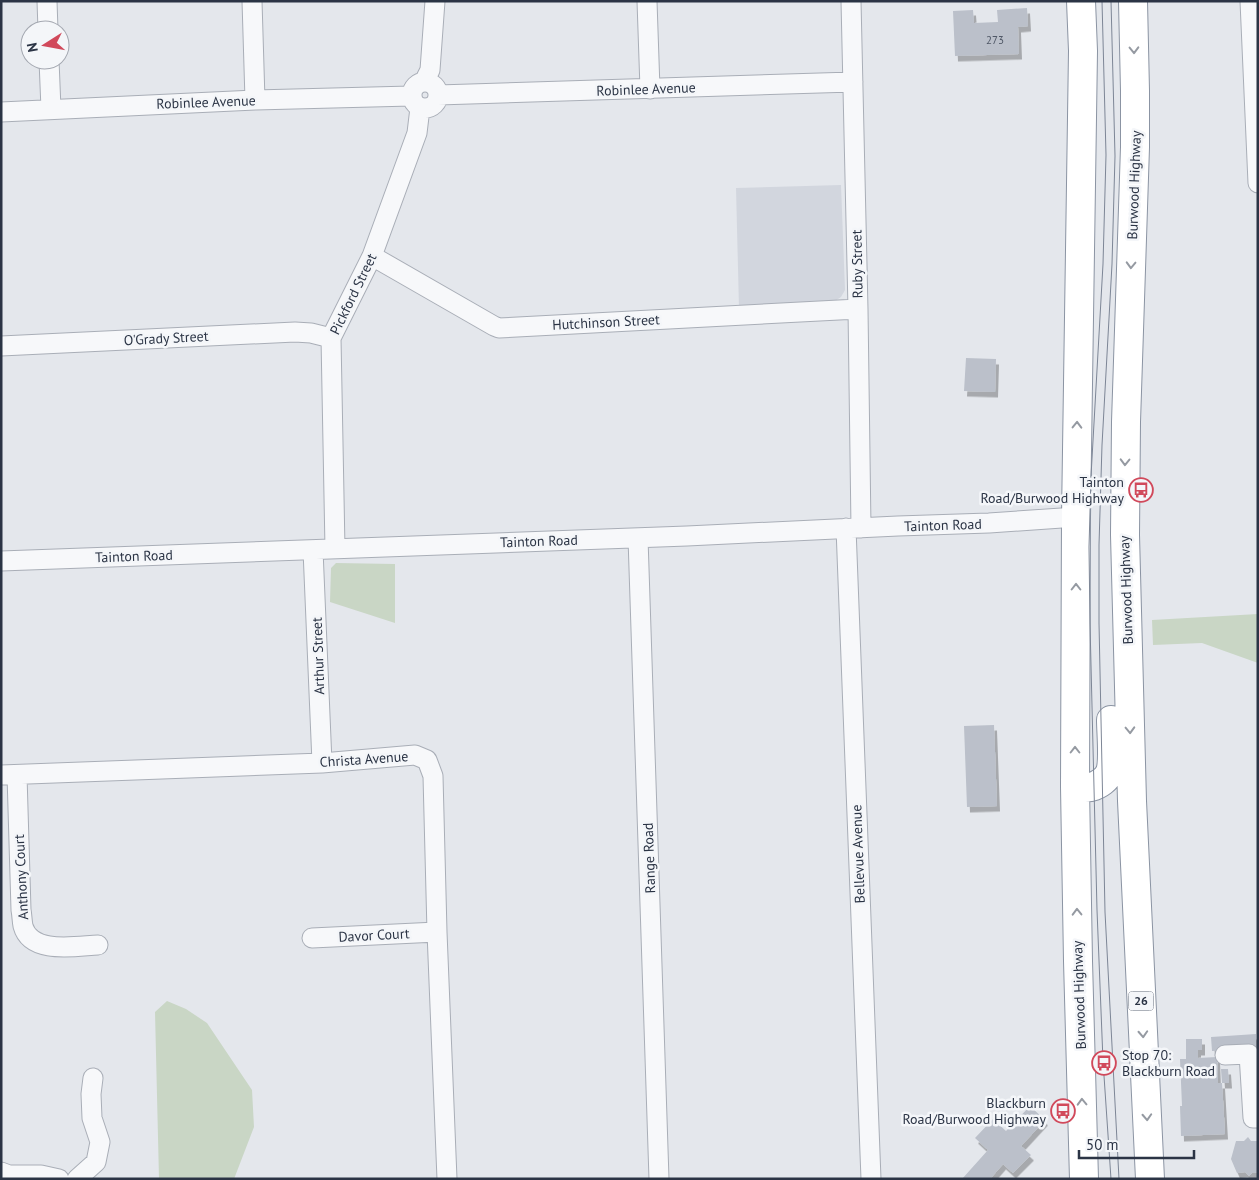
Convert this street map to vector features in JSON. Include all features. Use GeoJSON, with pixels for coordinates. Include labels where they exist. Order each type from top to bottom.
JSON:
{"type":"FeatureCollection","features":[{"type":"Feature","properties":{"kind":"highway","name":"Burwood Highway"},"geometry":{"type":"LineString","coordinates":[[1081,1],[1083,52],[1076,518],[1075,786],[1084,1179]]}},
{"type":"Feature","properties":{"kind":"highway","name":"Burwood Highway"},"geometry":{"type":"LineString","coordinates":[[1133,1],[1136,99],[1125,535],[1133,820],[1150,1179]]}},
{"type":"Feature","properties":{"kind":"highway"},"geometry":{"type":"LineString","coordinates":[[1075,786],[1089,787],[1096,785],[1102,782],[1110,773],[1112,764],[1111,706],[1128,656]]}},
{"type":"Feature","properties":{"kind":"street"},"geometry":{"type":"LineString","coordinates":[[47,1],[48,20]]}},
{"type":"Feature","properties":{"kind":"street"},"geometry":{"type":"LineString","coordinates":[[252,1],[255,100]]}},
{"type":"Feature","properties":{"kind":"street"},"geometry":{"type":"LineString","coordinates":[[424,82],[430,70],[435,1]]}},
{"type":"Feature","properties":{"kind":"street"},"geometry":{"type":"LineString","coordinates":[[648,1],[650,89]]}},
{"type":"Feature","properties":{"kind":"street","name":"Ruby Street"},"geometry":{"type":"LineString","coordinates":[[850,1],[858,309],[853,528]]}},
{"type":"Feature","properties":{"kind":"street"},"geometry":{"type":"LineString","coordinates":[[1250,1],[1258,183]]}},
{"type":"Feature","properties":{"kind":"street"},"geometry":{"type":"LineString","coordinates":[[49,70],[51,109]]}},
{"type":"Feature","properties":{"kind":"street"},"geometry":{"type":"LineString","coordinates":[[424,82],[431,83],[436,88],[438,95],[435,104],[428,108],[416,102],[413,89],[417,84],[424,82]]}},
{"type":"Feature","properties":{"kind":"street","name":"Robinlee Avenue"},"geometry":{"type":"LineString","coordinates":[[438,95],[853,82]]}},
{"type":"Feature","properties":{"kind":"street","name":"Robinlee Avenue"},"geometry":{"type":"LineString","coordinates":[[1,112],[255,100],[416,102]]}},
{"type":"Feature","properties":{"kind":"street","name":"Pickford Street"},"geometry":{"type":"LineString","coordinates":[[335,549],[331,338],[372,256],[417,133],[416,102]]}},
{"type":"Feature","properties":{"kind":"street","name":"Hutchinson Street"},"geometry":{"type":"LineString","coordinates":[[372,256],[499,328],[858,309]]}},
{"type":"Feature","properties":{"kind":"street","name":"O'Grady Street"},"geometry":{"type":"LineString","coordinates":[[1,346],[295,332],[311,333],[331,338]]}},
{"type":"Feature","properties":{"kind":"street","name":"Tainton Road"},"geometry":{"type":"LineString","coordinates":[[1,561],[638,538],[1076,518]]}},
{"type":"Feature","properties":{"kind":"street","name":"Bellevue Avenue"},"geometry":{"type":"LineString","coordinates":[[853,528],[871,1179]]}},
{"type":"Feature","properties":{"kind":"street","name":"Range Road"},"geometry":{"type":"LineString","coordinates":[[638,538],[660,1179]]}},
{"type":"Feature","properties":{"kind":"street","name":"Arthur Street"},"geometry":{"type":"LineString","coordinates":[[313,550],[322,763]]}},
{"type":"Feature","properties":{"kind":"street","name":"Christa Avenue"},"geometry":{"type":"LineString","coordinates":[[9,775],[322,763],[416,755],[427,760],[433,776],[447,1179]]}},
{"type":"Feature","properties":{"kind":"street","name":"Anthony Court"},"geometry":{"type":"LineString","coordinates":[[9,775],[24,928],[31,939],[52,947],[98,944]]}},
{"type":"Feature","properties":{"kind":"street","name":"Davor Court"},"geometry":{"type":"LineString","coordinates":[[312,938],[437,932]]}},
{"type":"Feature","properties":{"kind":"street"},"geometry":{"type":"LineString","coordinates":[[1225,1055],[1249,1054],[1253,1118],[1258,1118]]}},
{"type":"Feature","properties":{"kind":"street"},"geometry":{"type":"LineString","coordinates":[[77,1179],[96,1162],[100,1142],[92,1118],[91,1094],[93,1078]]}},
{"type":"Feature","properties":{"kind":"street"},"geometry":{"type":"LineString","coordinates":[[1,1172],[9,1175],[42,1175],[59,1179]]}},
{"type":"Feature","properties":{"kind":"shaded area"},"geometry":{"type":"Polygon","coordinates":[[[841,185],[845,290],[841,297],[832,303],[739,308],[736,188],[841,185]]]}},
{"type":"Feature","properties":{"kind":"green space"},"geometry":{"type":"Polygon","coordinates":[[[336,563],[395,564],[395,623],[330,602],[331,568],[336,563]]]}},
{"type":"Feature","properties":{"kind":"green space"},"geometry":{"type":"Polygon","coordinates":[[[1258,614],[1258,663],[1202,643],[1153,645],[1152,620],[1258,614]]]}},
{"type":"Feature","properties":{"kind":"green space"},"geometry":{"type":"Polygon","coordinates":[[[167,1001],[186,1009],[207,1023],[252,1090],[254,1127],[234,1179],[159,1179],[155,1012],[167,1001]]]}},
{"type":"Feature","properties":{"kind":"building"},"geometry":{"type":"Polygon","coordinates":[[[1027,8],[1028,26],[1018,27],[1019,54],[955,56],[953,11],[973,10],[974,23],[998,22],[997,10],[1027,8]]]}},
{"type":"Feature","properties":{"kind":"building"},"geometry":{"type":"Polygon","coordinates":[[[966,358],[996,359],[995,392],[964,391],[966,358]]]}},
{"type":"Feature","properties":{"kind":"building"},"geometry":{"type":"Polygon","coordinates":[[[994,725],[997,806],[967,807],[964,726],[994,725]]]}},
{"type":"Feature","properties":{"kind":"building"},"geometry":{"type":"Polygon","coordinates":[[[1256,1034],[1256,1049],[1212,1051],[1211,1037],[1256,1034]]]}},
{"type":"Feature","properties":{"kind":"building"},"geometry":{"type":"Polygon","coordinates":[[[1186,1039],[1202,1039],[1202,1050],[1198,1050],[1198,1058],[1217,1057],[1218,1083],[1222,1083],[1225,1134],[1181,1136],[1180,1059],[1186,1059],[1186,1039]]]}},
{"type":"Feature","properties":{"kind":"building"},"geometry":{"type":"Polygon","coordinates":[[[1221,1069],[1228,1069],[1229,1083],[1222,1083],[1221,1069]]]}},
{"type":"Feature","properties":{"kind":"building"},"geometry":{"type":"Polygon","coordinates":[[[1030,1106],[1045,1120],[1021,1146],[1031,1155],[1013,1173],[1003,1164],[990,1179],[962,1179],[988,1150],[975,1138],[993,1119],[1006,1131],[1030,1106]]]}},
{"type":"Feature","properties":{"kind":"building"},"geometry":{"type":"Polygon","coordinates":[[[1248,1137],[1251,1141],[1258,1141],[1258,1172],[1252,1173],[1249,1176],[1245,1172],[1237,1173],[1231,1159],[1236,1141],[1244,1141],[1248,1137]]]}},
{"type":"Feature","properties":{"kind":"tram line"},"geometry":{"type":"LineString","coordinates":[[1102,1],[1106,155],[1103,264],[1091,476],[1089,547],[1097,910],[1103,1061],[1111,1179]]}},
{"type":"Feature","properties":{"kind":"tram line"},"geometry":{"type":"LineString","coordinates":[[1111,1],[1115,156],[1112,264],[1102,445],[1099,623],[1105,912],[1119,1179]]}},
{"type":"Feature","properties":{"kind":"place","name":"Tainton Road/Burwood Highway"},"geometry":{"type":"Point","coordinates":[1141,490]}},
{"type":"Feature","properties":{"kind":"place","name":"Stop 70: Blackburn Road"},"geometry":{"type":"Point","coordinates":[1104,1063]}},
{"type":"Feature","properties":{"kind":"place","name":"Blackburn Road/Burwood Highway"},"geometry":{"type":"Point","coordinates":[1063,1111]}}]}
